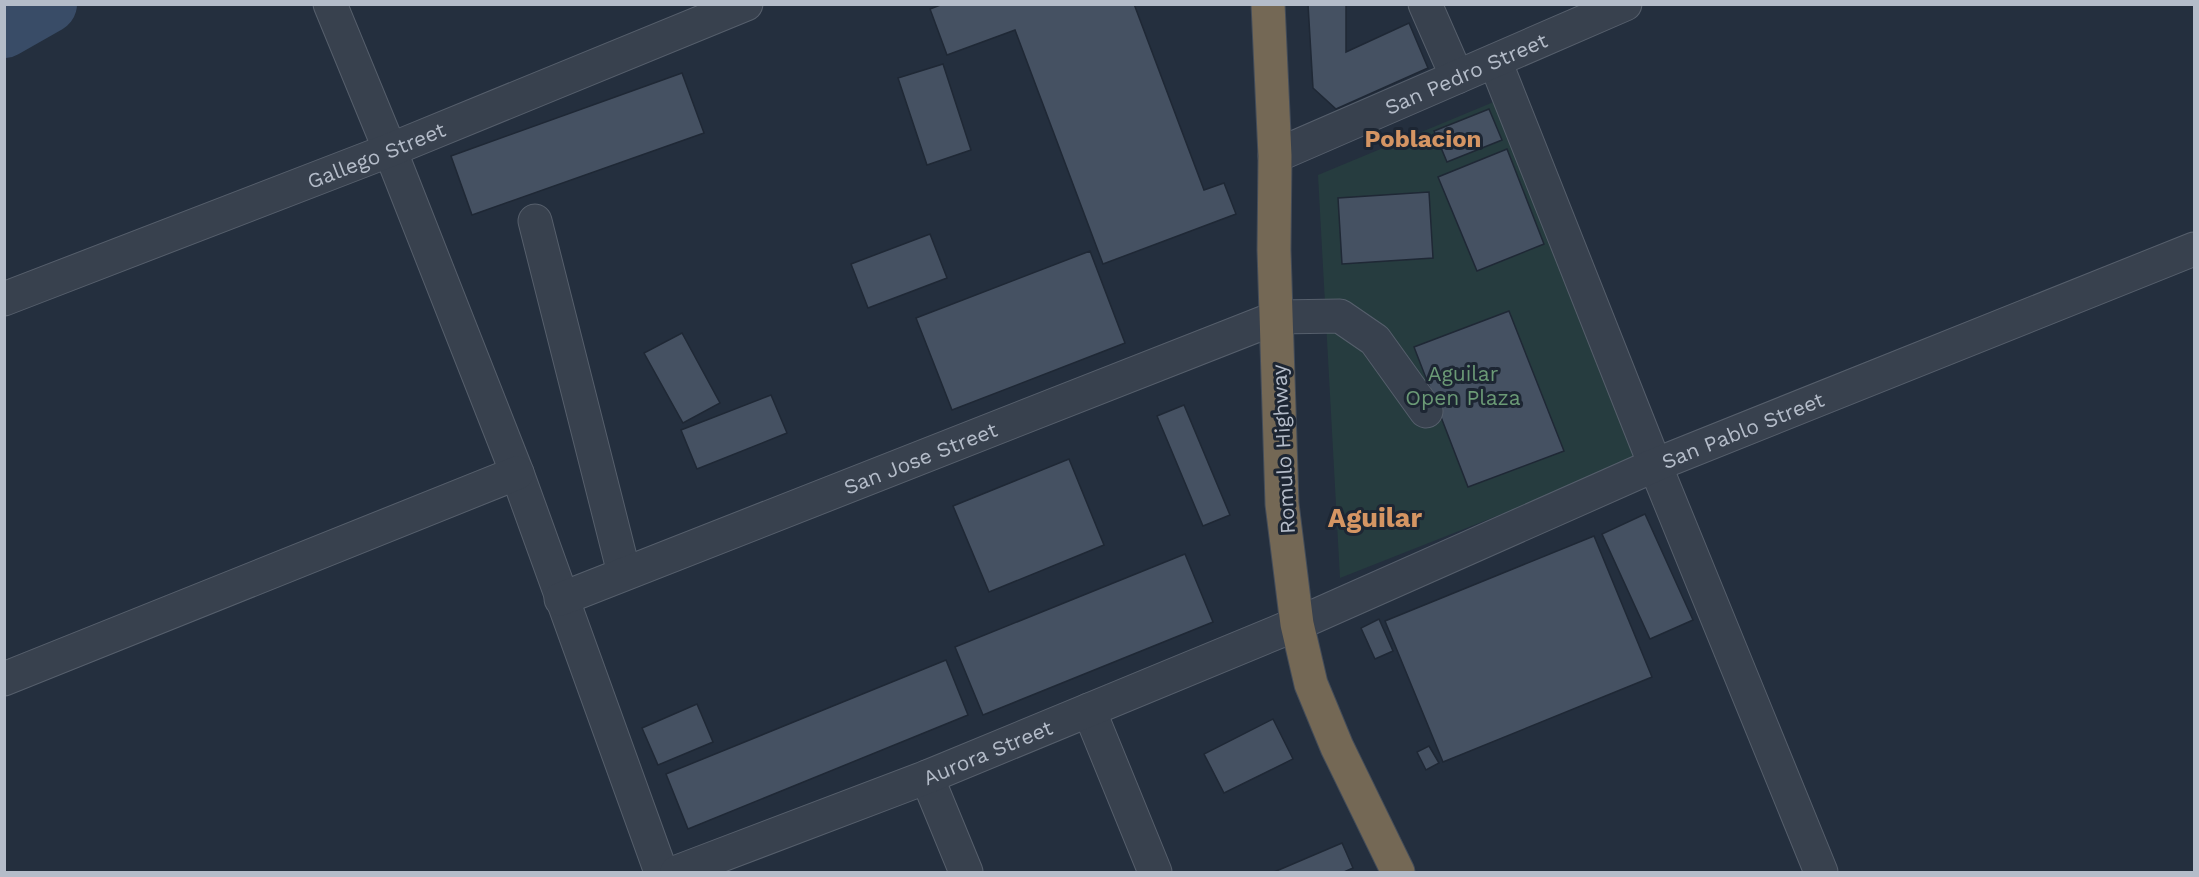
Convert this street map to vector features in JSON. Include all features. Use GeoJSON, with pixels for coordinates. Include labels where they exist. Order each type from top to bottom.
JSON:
{"type":"FeatureCollection","features":[{"type":"Feature","properties":{"kind":"highway","name":"Romulo Highway"},"geometry":{"type":"LineString","coordinates":[[1268,4],[1275,156],[1274,250],[1278,317],[1282,504],[1297,624],[1311,684],[1337,747],[1398,873]]}},
{"type":"Feature","properties":{"kind":"street"},"geometry":{"type":"LineString","coordinates":[[330,4],[517,473],[662,873]]}},
{"type":"Feature","properties":{"kind":"street","name":"Gallego Street"},"geometry":{"type":"LineString","coordinates":[[4,299],[390,150],[746,4]]}},
{"type":"Feature","properties":{"kind":"street"},"geometry":{"type":"LineString","coordinates":[[1425,4],[1457,77]]}},
{"type":"Feature","properties":{"kind":"street","name":"San Pedro Street"},"geometry":{"type":"LineString","coordinates":[[1275,156],[1625,4]]}},
{"type":"Feature","properties":{"kind":"street"},"geometry":{"type":"LineString","coordinates":[[1495,61],[1655,465],[1821,873]]}},
{"type":"Feature","properties":{"kind":"street"},"geometry":{"type":"LineString","coordinates":[[535,221],[624,573]]}},
{"type":"Feature","properties":{"kind":"street","name":"San Pablo Street"},"geometry":{"type":"LineString","coordinates":[[1297,624],[1655,465],[2194,249]]}},
{"type":"Feature","properties":{"kind":"street"},"geometry":{"type":"LineString","coordinates":[[1278,317],[1340,316],[1375,340],[1426,411]]}},
{"type":"Feature","properties":{"kind":"street","name":"San Jose Street"},"geometry":{"type":"LineString","coordinates":[[561,599],[1278,317]]}},
{"type":"Feature","properties":{"kind":"street"},"geometry":{"type":"LineString","coordinates":[[4,679],[517,473]]}},
{"type":"Feature","properties":{"kind":"street","name":"Aurora Street"},"geometry":{"type":"LineString","coordinates":[[677,873],[927,777],[1297,624]]}},
{"type":"Feature","properties":{"kind":"street"},"geometry":{"type":"LineString","coordinates":[[1089,710],[1155,873]]}},
{"type":"Feature","properties":{"kind":"street"},"geometry":{"type":"LineString","coordinates":[[927,777],[966,873]]}},
{"type":"Feature","properties":{"kind":"green space","name":"Aguilar Open Plaza"},"geometry":{"type":"Polygon","coordinates":[[[1496,101],[1636,461],[1340,578],[1318,175],[1496,101]]]}},
{"type":"Feature","properties":{"kind":"building"},"geometry":{"type":"Polygon","coordinates":[[[943,4],[1134,4],[1204,190],[1224,183],[1236,214],[1103,264],[1015,30],[947,55],[930,9],[943,4]]]}},
{"type":"Feature","properties":{"kind":"building"},"geometry":{"type":"Polygon","coordinates":[[[1308,4],[1346,4],[1346,52],[1409,23],[1428,68],[1336,109],[1313,88],[1308,4]]]}},
{"type":"Feature","properties":{"kind":"building"},"geometry":{"type":"Polygon","coordinates":[[[943,64],[971,150],[927,165],[898,78],[943,64]]]}},
{"type":"Feature","properties":{"kind":"building"},"geometry":{"type":"Polygon","coordinates":[[[682,73],[704,133],[472,215],[451,156],[682,73]]]}},
{"type":"Feature","properties":{"kind":"building"},"geometry":{"type":"Polygon","coordinates":[[[1489,109],[1502,140],[1447,162],[1434,131],[1489,109]]]}},
{"type":"Feature","properties":{"kind":"building"},"geometry":{"type":"Polygon","coordinates":[[[1507,149],[1544,244],[1477,271],[1438,177],[1507,149]]]}},
{"type":"Feature","properties":{"kind":"building"},"geometry":{"type":"Polygon","coordinates":[[[1429,192],[1433,258],[1342,264],[1338,198],[1429,192]]]}},
{"type":"Feature","properties":{"kind":"building"},"geometry":{"type":"Polygon","coordinates":[[[930,234],[947,278],[868,308],[851,264],[930,234]]]}},
{"type":"Feature","properties":{"kind":"building"},"geometry":{"type":"Polygon","coordinates":[[[1090,251],[1125,343],[952,410],[916,318],[1090,251]]]}},
{"type":"Feature","properties":{"kind":"building"},"geometry":{"type":"Polygon","coordinates":[[[1509,311],[1564,451],[1468,487],[1414,347],[1509,311]]]}},
{"type":"Feature","properties":{"kind":"building"},"geometry":{"type":"Polygon","coordinates":[[[682,333],[720,403],[683,423],[644,353],[682,333]]]}},
{"type":"Feature","properties":{"kind":"building"},"geometry":{"type":"Polygon","coordinates":[[[771,395],[787,433],[697,469],[681,430],[771,395]]]}},
{"type":"Feature","properties":{"kind":"building"},"geometry":{"type":"Polygon","coordinates":[[[1184,405],[1230,515],[1203,526],[1157,416],[1184,405]]]}},
{"type":"Feature","properties":{"kind":"building"},"geometry":{"type":"Polygon","coordinates":[[[1069,459],[1104,545],[989,592],[953,506],[1069,459]]]}},
{"type":"Feature","properties":{"kind":"building"},"geometry":{"type":"Polygon","coordinates":[[[1645,514],[1693,620],[1650,639],[1602,534],[1645,514]]]}},
{"type":"Feature","properties":{"kind":"building"},"geometry":{"type":"Polygon","coordinates":[[[1594,536],[1652,677],[1443,762],[1385,621],[1594,536]]]}},
{"type":"Feature","properties":{"kind":"building"},"geometry":{"type":"Polygon","coordinates":[[[1185,554],[1213,622],[983,715],[955,647],[1185,554]]]}},
{"type":"Feature","properties":{"kind":"building"},"geometry":{"type":"Polygon","coordinates":[[[1379,619],[1393,651],[1375,659],[1361,628],[1379,619]]]}},
{"type":"Feature","properties":{"kind":"building"},"geometry":{"type":"Polygon","coordinates":[[[946,660],[968,715],[688,829],[666,774],[946,660]]]}},
{"type":"Feature","properties":{"kind":"building"},"geometry":{"type":"Polygon","coordinates":[[[697,704],[713,742],[658,765],[642,728],[697,704]]]}},
{"type":"Feature","properties":{"kind":"building"},"geometry":{"type":"Polygon","coordinates":[[[1273,719],[1293,759],[1224,793],[1204,754],[1273,719]]]}},
{"type":"Feature","properties":{"kind":"building"},"geometry":{"type":"Polygon","coordinates":[[[1429,746],[1439,763],[1426,770],[1417,752],[1429,746]]]}},
{"type":"Feature","properties":{"kind":"building"},"geometry":{"type":"Polygon","coordinates":[[[1342,843],[1353,868],[1344,872],[1274,872],[1342,843]]]}},
{"type":"Feature","properties":{"kind":"waterway"},"geometry":{"type":"LineString","coordinates":[[4,29],[48,4]]}},
{"type":"Feature","properties":{"kind":"district","name":"Poblacion"},"geometry":{"type":"Point","coordinates":[1423,139]}},
{"type":"Feature","properties":{"kind":"district","name":"Aguilar"},"geometry":{"type":"Point","coordinates":[1375,518]}}]}
